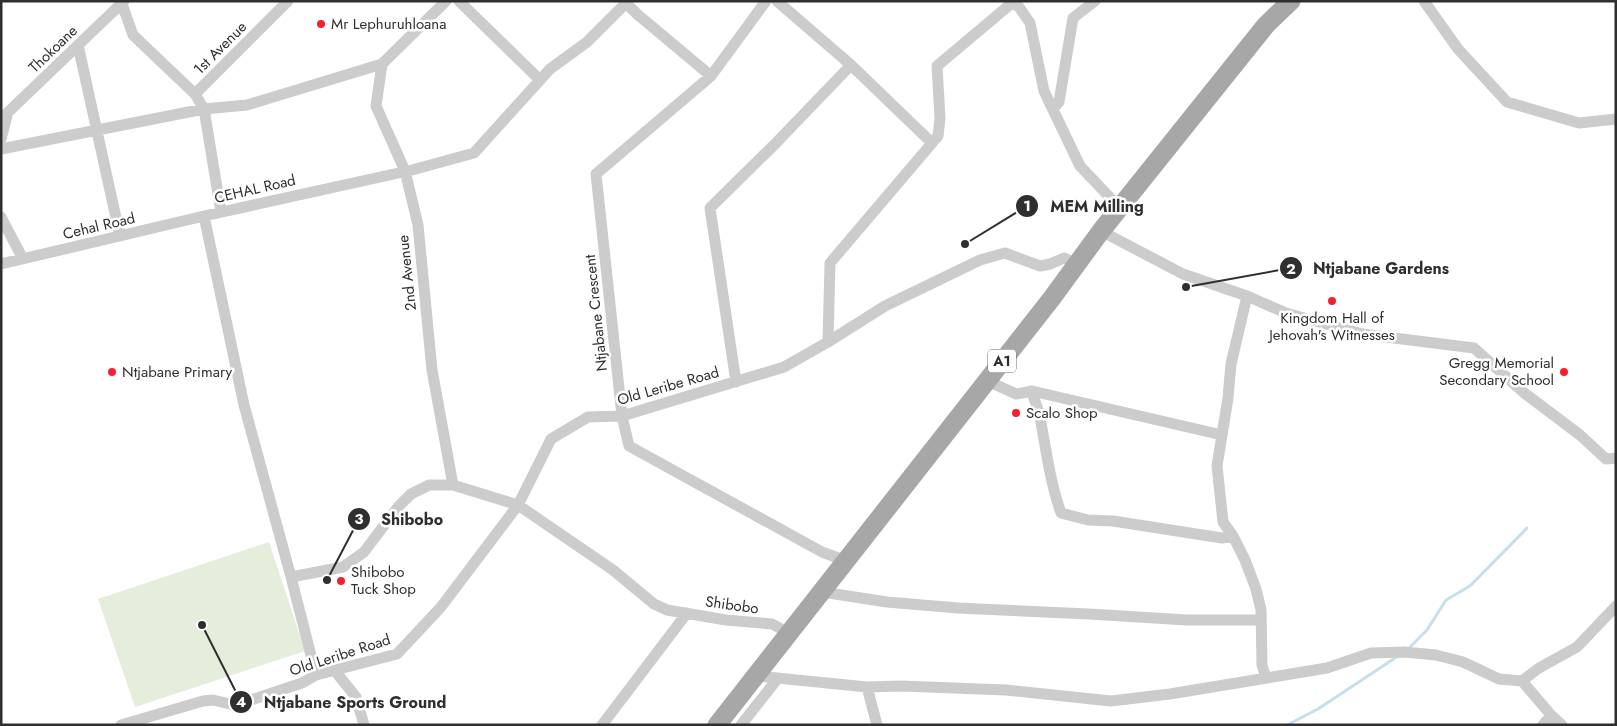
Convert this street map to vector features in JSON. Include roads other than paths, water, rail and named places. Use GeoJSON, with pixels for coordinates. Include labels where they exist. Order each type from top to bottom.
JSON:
{"type":"FeatureCollection","features":[{"type":"Feature","properties":{"kind":"main road","name":"A1"},"geometry":{"type":"LineString","coordinates":[[717,725],[1052,298],[1101,230],[1266,25],[1290,1]]}},
{"type":"Feature","properties":{"kind":"street","name":"1st Avenue"},"geometry":{"type":"LineString","coordinates":[[221,212],[204,109],[195,94],[288,1]]}},
{"type":"Feature","properties":{"kind":"street"},"geometry":{"type":"LineString","coordinates":[[1,149],[204,109],[247,104],[382,64],[446,1]]}},
{"type":"Feature","properties":{"kind":"street"},"geometry":{"type":"LineString","coordinates":[[460,1],[540,80]]}},
{"type":"Feature","properties":{"kind":"street","name":"Ntjabane Crescent"},"geometry":{"type":"LineString","coordinates":[[766,1],[711,76],[596,174],[622,416],[629,446],[822,552],[846,561]]}},
{"type":"Feature","properties":{"kind":"street"},"geometry":{"type":"LineString","coordinates":[[777,1],[851,65],[932,143]]}},
{"type":"Feature","properties":{"kind":"street"},"geometry":{"type":"LineString","coordinates":[[1053,109],[1059,102],[1073,18],[1095,1]]}},
{"type":"Feature","properties":{"kind":"street"},"geometry":{"type":"LineString","coordinates":[[1424,1],[1463,55],[1507,102],[1579,123],[1616,119]]}},
{"type":"Feature","properties":{"kind":"street"},"geometry":{"type":"LineString","coordinates":[[123,2],[134,35],[195,94]]}},
{"type":"Feature","properties":{"kind":"street","name":"Thokoane"},"geometry":{"type":"LineString","coordinates":[[5,116],[123,2]]}},
{"type":"Feature","properties":{"kind":"street"},"geometry":{"type":"LineString","coordinates":[[627,2],[638,14],[711,76]]}},
{"type":"Feature","properties":{"kind":"street","name":"CEHAL Road"},"geometry":{"type":"LineString","coordinates":[[316,676],[244,404],[204,216],[406,171],[474,153],[550,69],[587,42],[627,2]]}},
{"type":"Feature","properties":{"kind":"street"},"geometry":{"type":"LineString","coordinates":[[828,342],[830,263],[938,136],[940,118],[937,66],[1012,2],[1030,23],[1044,90],[1080,166],[1120,208]]}},
{"type":"Feature","properties":{"kind":"street"},"geometry":{"type":"LineString","coordinates":[[78,45],[120,236]]}},
{"type":"Feature","properties":{"kind":"street","name":"2nd Avenue"},"geometry":{"type":"LineString","coordinates":[[382,64],[376,106],[406,171],[418,225],[432,370],[453,485]]}},
{"type":"Feature","properties":{"kind":"street"},"geometry":{"type":"LineString","coordinates":[[736,382],[710,208],[776,144],[851,65]]}},
{"type":"Feature","properties":{"kind":"street"},"geometry":{"type":"LineString","coordinates":[[1,139],[5,116]]}},
{"type":"Feature","properties":{"kind":"street","name":"Cehal Road"},"geometry":{"type":"LineString","coordinates":[[1,264],[204,216]]}},
{"type":"Feature","properties":{"kind":"street"},"geometry":{"type":"LineString","coordinates":[[1,217],[22,259]]}},
{"type":"Feature","properties":{"kind":"street"},"geometry":{"type":"LineString","coordinates":[[1101,230],[1183,274],[1247,296],[1286,313],[1362,334],[1474,348],[1523,392],[1580,435],[1606,459],[1616,458]]}},
{"type":"Feature","properties":{"kind":"street","name":"Old Leribe Road"},"geometry":{"type":"LineString","coordinates":[[121,725],[203,701],[213,700],[230,704],[242,703],[302,683],[316,676],[397,654],[441,607],[518,505],[551,439],[588,417],[622,416],[784,367],[885,306],[980,260],[1005,253],[1040,266],[1064,258],[1077,264]]}},
{"type":"Feature","properties":{"kind":"street"},"geometry":{"type":"LineString","coordinates":[[1247,296],[1231,364],[1228,398],[1217,466],[1222,522],[1233,536],[1245,560],[1256,589],[1261,610],[1262,664],[1266,678]]}},
{"type":"Feature","properties":{"kind":"street"},"geometry":{"type":"LineString","coordinates":[[988,379],[994,384],[1016,394],[1032,391],[1222,435]]}},
{"type":"Feature","properties":{"kind":"street"},"geometry":{"type":"LineString","coordinates":[[1032,391],[1034,403],[1040,415],[1052,484],[1061,513],[1088,520],[1113,521],[1222,538],[1233,536]]}},
{"type":"Feature","properties":{"kind":"street","name":"Shibobo"},"geometry":{"type":"LineString","coordinates":[[291,576],[343,566],[364,552],[398,507],[411,494],[429,485],[453,485],[518,505],[613,570],[654,604],[667,610],[726,620],[772,624],[789,633]]}},
{"type":"Feature","properties":{"kind":"street"},"geometry":{"type":"LineString","coordinates":[[822,592],[887,602],[958,608],[1188,620],[1260,620]]}},
{"type":"Feature","properties":{"kind":"street"},"geometry":{"type":"LineString","coordinates":[[756,676],[867,687],[900,686],[1006,690],[1111,701],[1170,694],[1327,668],[1371,653],[1404,652],[1436,655],[1463,662],[1499,679],[1522,680],[1539,668],[1577,647],[1616,606]]}},
{"type":"Feature","properties":{"kind":"street"},"geometry":{"type":"LineString","coordinates":[[602,725],[687,613]]}},
{"type":"Feature","properties":{"kind":"street"},"geometry":{"type":"LineString","coordinates":[[335,671],[356,697],[364,725]]}},
{"type":"Feature","properties":{"kind":"street"},"geometry":{"type":"LineString","coordinates":[[741,725],[778,678]]}},
{"type":"Feature","properties":{"kind":"street"},"geometry":{"type":"LineString","coordinates":[[1522,680],[1562,725]]}},
{"type":"Feature","properties":{"kind":"street"},"geometry":{"type":"LineString","coordinates":[[867,687],[877,725]]}},
{"type":"Feature","properties":{"kind":"street"},"geometry":{"type":"LineString","coordinates":[[1543,725],[1551,714]]}},
{"type":"Feature","properties":{"kind":"waterway"},"geometry":{"type":"LineString","coordinates":[[1407,650],[1427,630],[1446,600],[1470,586],[1527,528]]}},
{"type":"Feature","properties":{"kind":"waterway"},"geometry":{"type":"LineString","coordinates":[[1287,725],[1318,709],[1398,656]]}},
{"type":"Feature","properties":{"kind":"place","name":"Mr Lephuruhloana"},"geometry":{"type":"Point","coordinates":[321,24]}},
{"type":"Feature","properties":{"kind":"place","name":"MEM Milling"},"geometry":{"type":"Point","coordinates":[965,244]}},
{"type":"Feature","properties":{"kind":"place","name":"Ntjabane Gardens"},"geometry":{"type":"Point","coordinates":[1186,287]}},
{"type":"Feature","properties":{"kind":"place","name":"Kingdom Hall of Jehovah's Witnesses"},"geometry":{"type":"Point","coordinates":[1332,301]}},
{"type":"Feature","properties":{"kind":"place","name":"Ntjabane Primary"},"geometry":{"type":"Point","coordinates":[112,372]}},
{"type":"Feature","properties":{"kind":"place","name":"Gregg Memorial Secondary School"},"geometry":{"type":"Point","coordinates":[1564,372]}},
{"type":"Feature","properties":{"kind":"place","name":"Scalo Shop"},"geometry":{"type":"Point","coordinates":[1016,413]}},
{"type":"Feature","properties":{"kind":"place","name":"Shibobo"},"geometry":{"type":"Point","coordinates":[327,580]}},
{"type":"Feature","properties":{"kind":"place","name":"Shibobo Tuck Shop"},"geometry":{"type":"Point","coordinates":[341,581]}},
{"type":"Feature","properties":{"kind":"place","name":"Ntjabane Sports Ground"},"geometry":{"type":"Point","coordinates":[202,625]}}]}
